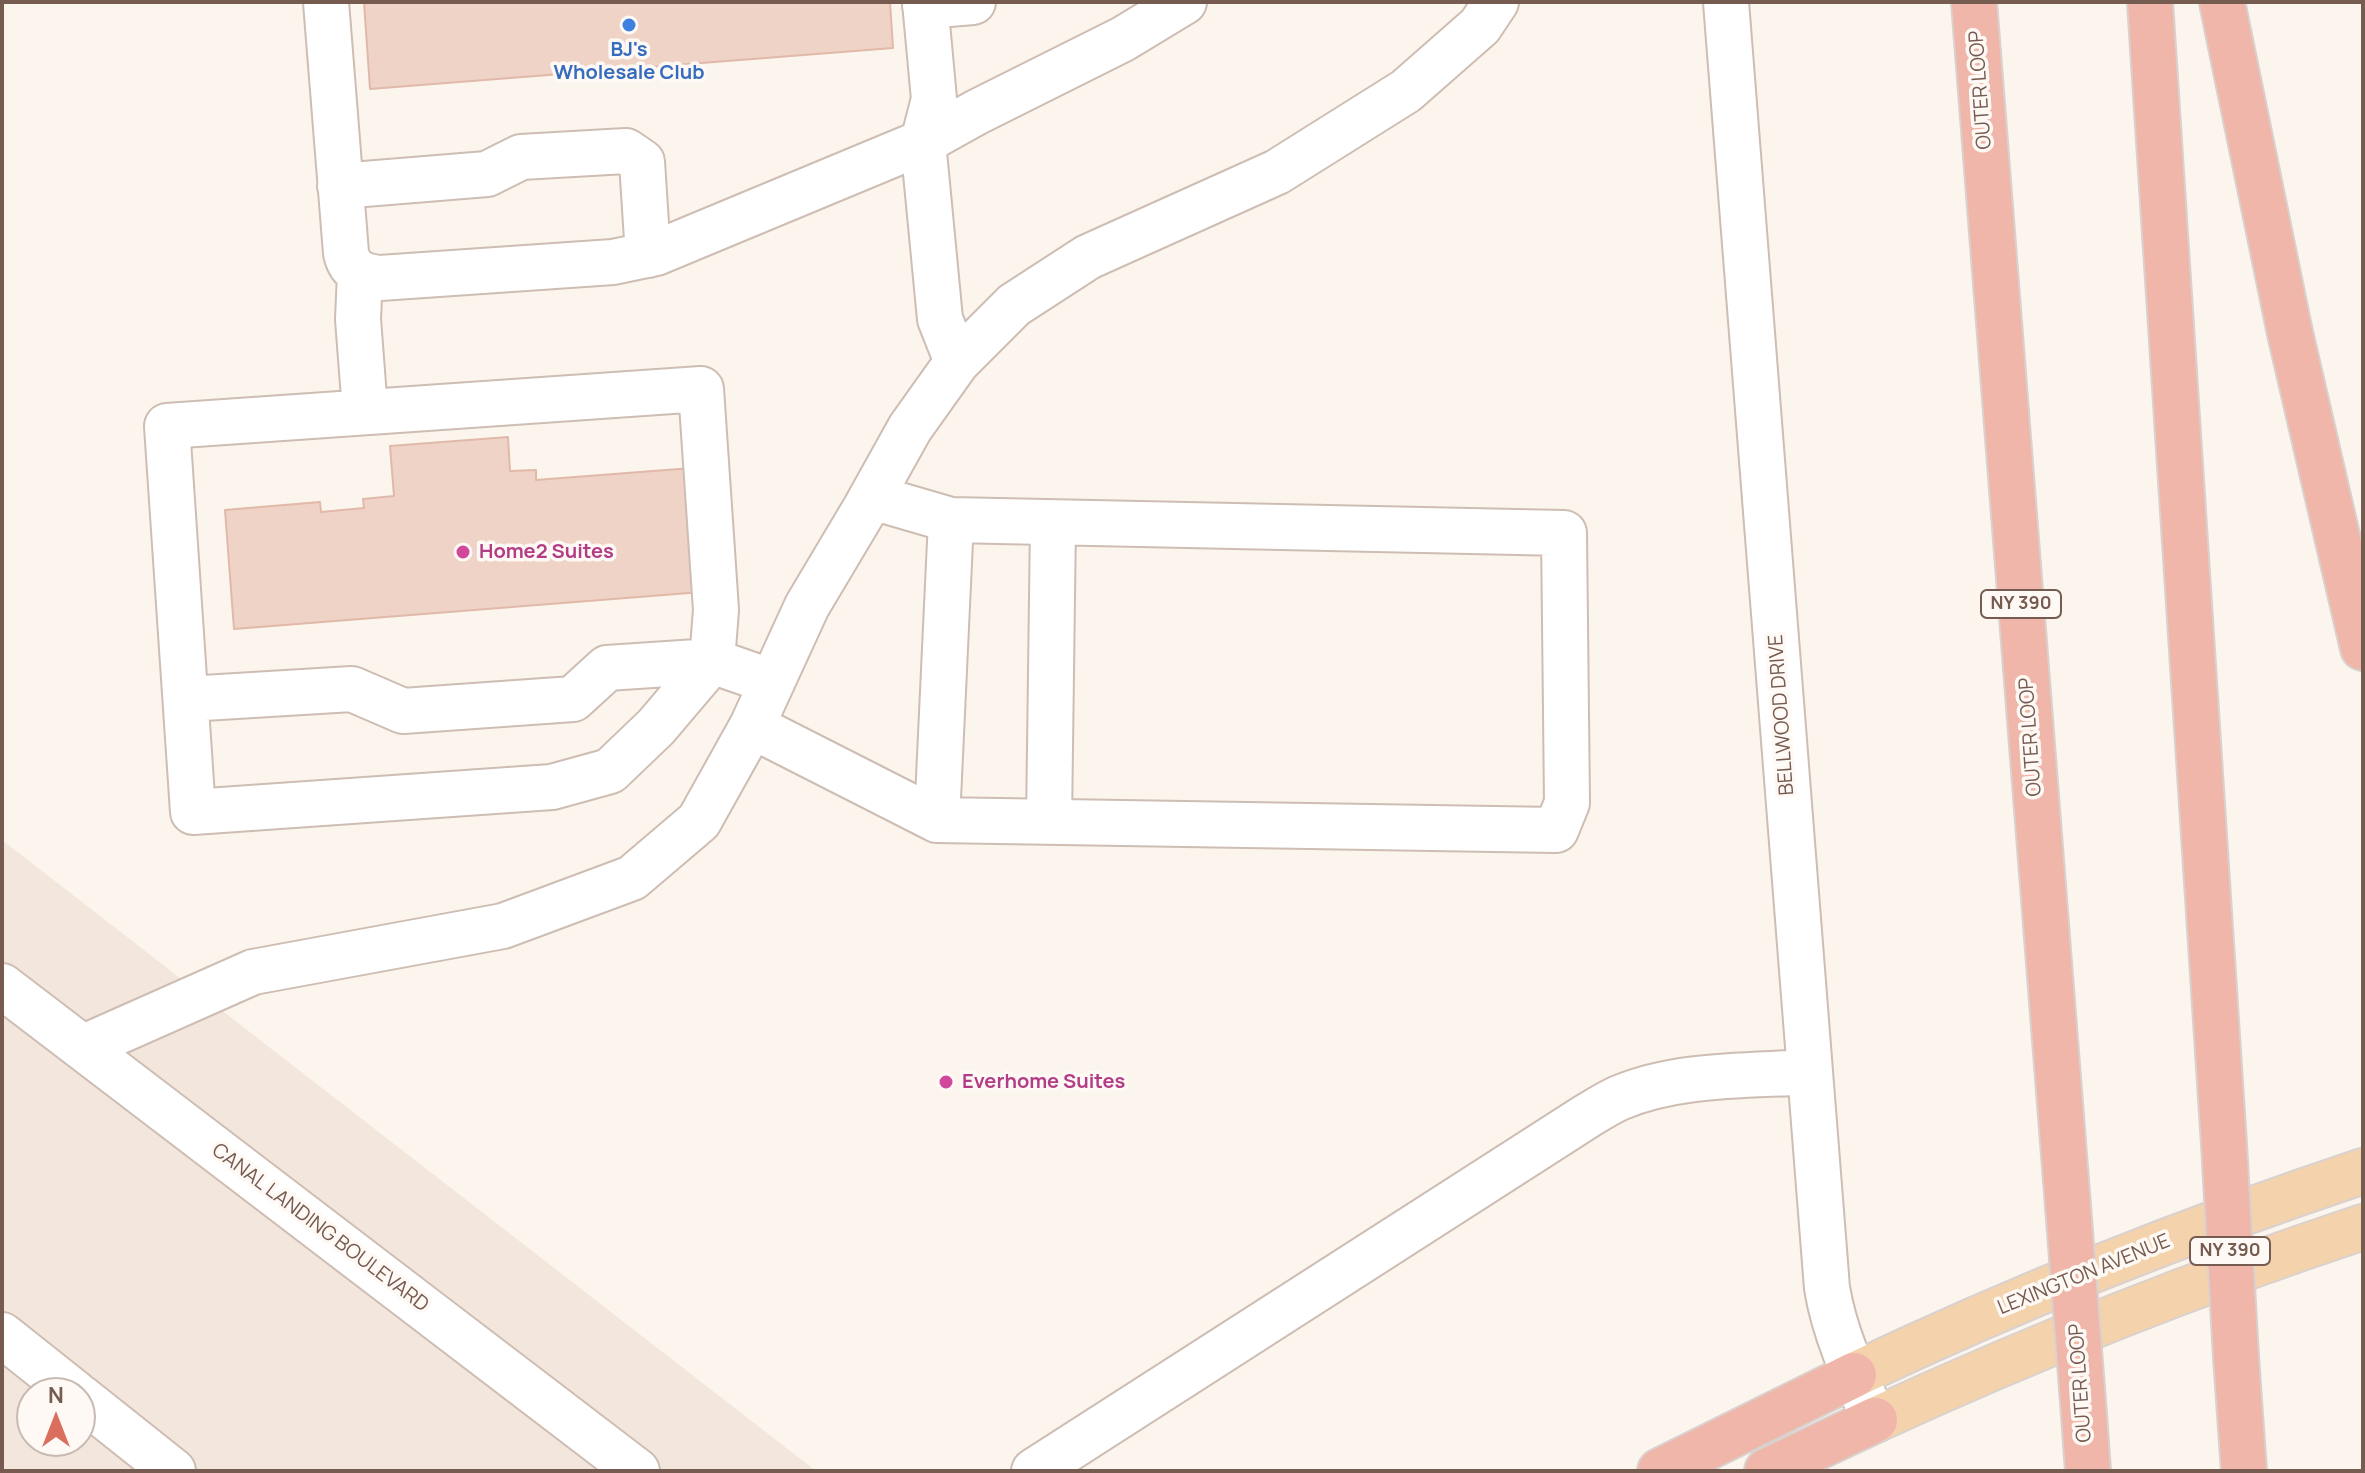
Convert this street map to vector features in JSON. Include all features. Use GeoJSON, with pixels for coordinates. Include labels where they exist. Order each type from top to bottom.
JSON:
{"type":"FeatureCollection","features":[{"type":"Feature","properties":{"kind":"highway","name":"OUTER LOOP"},"geometry":{"type":"LineString","coordinates":[[1974,2],[2088,1471]]}},
{"type":"Feature","properties":{"kind":"highway","name":"NY 390"},"geometry":{"type":"LineString","coordinates":[[2150,2],[2244,1471]]}},
{"type":"Feature","properties":{"kind":"highway"},"geometry":{"type":"LineString","coordinates":[[2222,2],[2290,333],[2363,648]]}},
{"type":"Feature","properties":{"kind":"highway"},"geometry":{"type":"LineString","coordinates":[[1660,1471],[1854,1375]]}},
{"type":"Feature","properties":{"kind":"highway"},"geometry":{"type":"LineString","coordinates":[[1767,1471],[1875,1420]]}},
{"type":"Feature","properties":{"kind":"main road","name":"LEXINGTON AVENUE"},"geometry":{"type":"LineString","coordinates":[[1854,1375],[1950,1329],[2057,1284],[2201,1228],[2363,1171]]}},
{"type":"Feature","properties":{"kind":"main road"},"geometry":{"type":"LineString","coordinates":[[1875,1420],[2128,1312],[2363,1227]]}},
{"type":"Feature","properties":{"kind":"street"},"geometry":{"type":"LineString","coordinates":[[326,2],[346,253],[353,269],[360,274],[380,278],[613,262],[670,248],[923,142],[1154,9]]}},
{"type":"Feature","properties":{"kind":"street"},"geometry":{"type":"LineString","coordinates":[[957,362],[940,319],[923,142],[934,99],[925,4],[973,2]]}},
{"type":"Feature","properties":{"kind":"street"},"geometry":{"type":"LineString","coordinates":[[84,1047],[253,972],[503,926],[632,878],[699,821],[752,726],[807,606],[910,428],[957,362],[1014,305],[1088,257],[1277,172],[1406,91],[1480,26],[1496,2]]}},
{"type":"Feature","properties":{"kind":"street","name":"BELLWOOD DRIVE"},"geometry":{"type":"LineString","coordinates":[[1726,2],[1827,1288],[1835,1328],[1875,1420]]}},
{"type":"Feature","properties":{"kind":"street"},"geometry":{"type":"LineString","coordinates":[[340,186],[487,174],[521,157],[626,151],[642,162],[648,255]]}},
{"type":"Feature","properties":{"kind":"street"},"geometry":{"type":"LineString","coordinates":[[360,274],[358,319],[365,411]]}},
{"type":"Feature","properties":{"kind":"street"},"geometry":{"type":"LineString","coordinates":[[701,389],[716,610],[712,661],[656,727],[610,771],[552,787],[193,812],[167,426],[365,411],[701,389]]}},
{"type":"Feature","properties":{"kind":"street"},"geometry":{"type":"LineString","coordinates":[[752,726],[937,820],[1556,830],[1567,803],[1564,533],[951,520],[872,497]]}},
{"type":"Feature","properties":{"kind":"street"},"geometry":{"type":"LineString","coordinates":[[937,820],[951,520]]}},
{"type":"Feature","properties":{"kind":"street"},"geometry":{"type":"LineString","coordinates":[[1049,822],[1053,523]]}},
{"type":"Feature","properties":{"kind":"street"},"geometry":{"type":"LineString","coordinates":[[187,699],[352,689],[403,711],[573,699],[607,668],[712,661],[772,682]]}},
{"type":"Feature","properties":{"kind":"street","name":"CANAL LANDING BOULEVARD"},"geometry":{"type":"LineString","coordinates":[[2,986],[637,1471]]}},
{"type":"Feature","properties":{"kind":"street"},"geometry":{"type":"LineString","coordinates":[[1034,1471],[1619,1098],[1689,1081],[1810,1072]]}},
{"type":"Feature","properties":{"kind":"street"},"geometry":{"type":"LineString","coordinates":[[2,1335],[55,1377]]}},
{"type":"Feature","properties":{"kind":"street"},"geometry":{"type":"LineString","coordinates":[[96,1410],[173,1471]]}},
{"type":"Feature","properties":{"kind":"shaded area"},"geometry":{"type":"Polygon","coordinates":[[[2,840],[816,1471],[2,1471],[2,840]]]}},
{"type":"Feature","properties":{"kind":"building","name":"BJ's Wholesale Club"},"geometry":{"type":"Polygon","coordinates":[[[364,2],[890,2],[893,48],[370,89],[364,2]]]}},
{"type":"Feature","properties":{"kind":"building","name":"Home2 Suites"},"geometry":{"type":"Polygon","coordinates":[[[508,437],[510,471],[536,470],[536,480],[692,468],[702,592],[234,629],[225,510],[320,502],[321,512],[364,508],[363,499],[394,496],[390,446],[508,437]]]}},
{"type":"Feature","properties":{"kind":"place","name":"BJ's Wholesale Club"},"geometry":{"type":"Point","coordinates":[629,25]}},
{"type":"Feature","properties":{"kind":"place","name":"Home2 Suites"},"geometry":{"type":"Point","coordinates":[463,552]}},
{"type":"Feature","properties":{"kind":"place","name":"Everhome Suites"},"geometry":{"type":"Point","coordinates":[946,1082]}}]}
